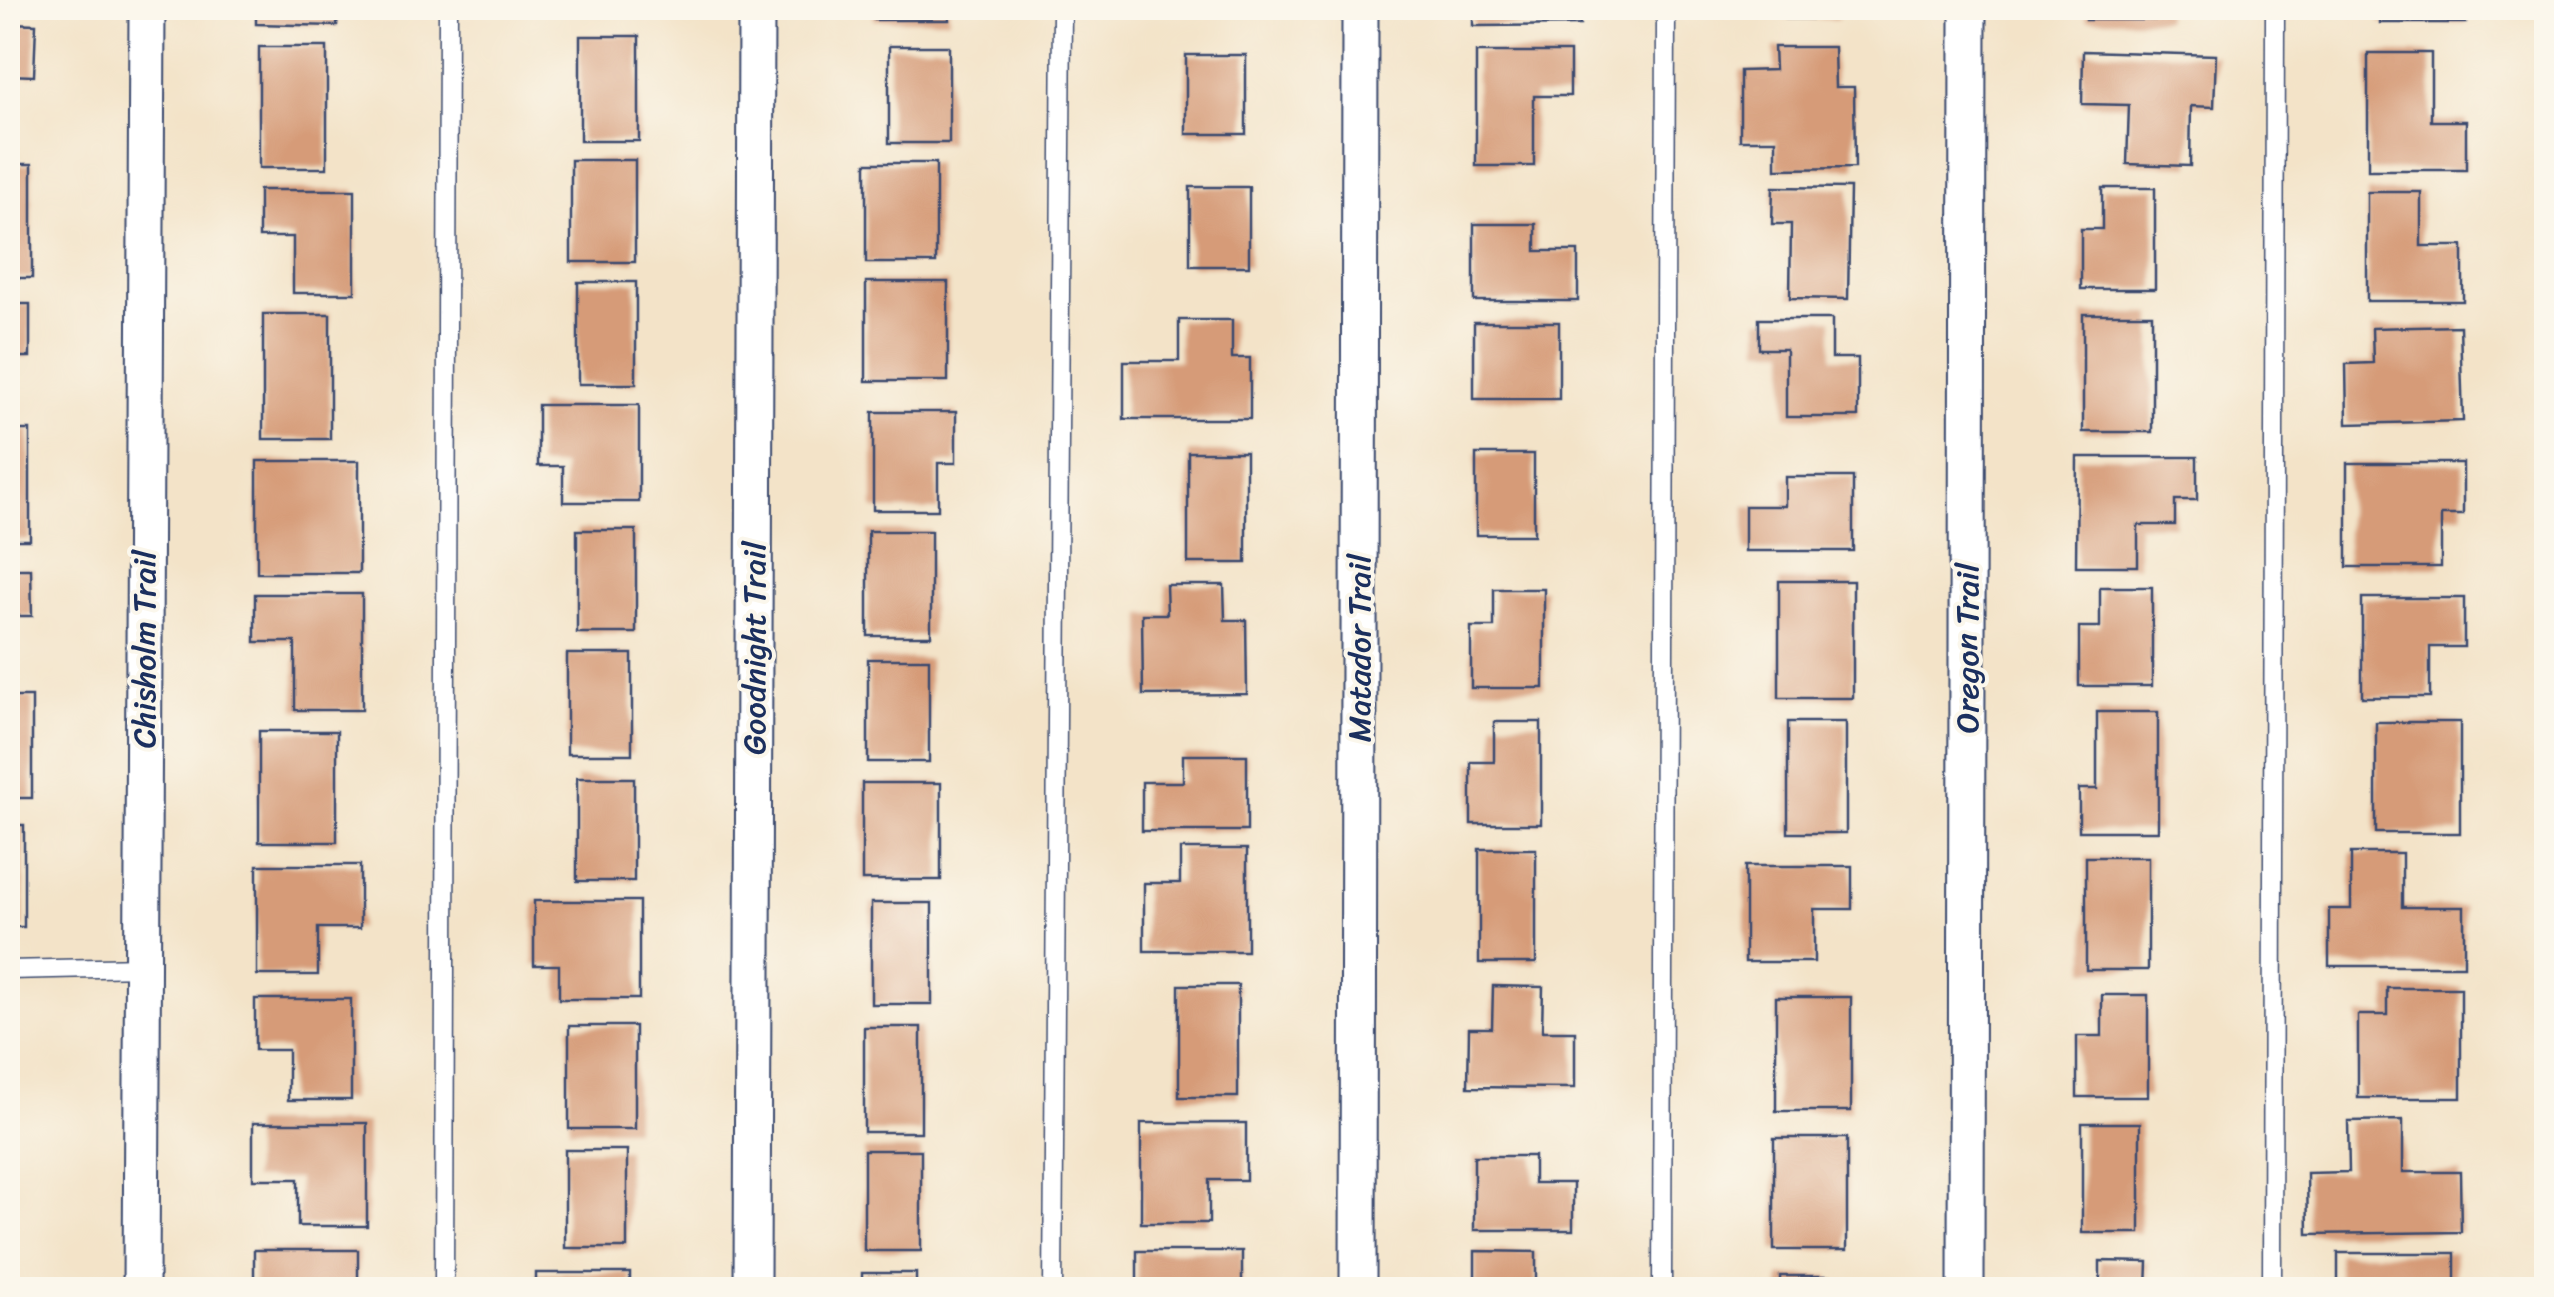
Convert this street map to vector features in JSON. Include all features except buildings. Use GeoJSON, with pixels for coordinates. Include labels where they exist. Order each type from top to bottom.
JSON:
{"type":"FeatureCollection","features":[{"type":"Feature","properties":{"kind":"street","name":"Chisholm Trail"},"geometry":{"type":"LineString","coordinates":[[141,1290],[146,8]]}},
{"type":"Feature","properties":{"kind":"street","name":"Goodnight Trail"},"geometry":{"type":"LineString","coordinates":[[752,1290],[756,8]]}},
{"type":"Feature","properties":{"kind":"street","name":"Matador Trail"},"geometry":{"type":"LineString","coordinates":[[1358,1290],[1360,8]]}},
{"type":"Feature","properties":{"kind":"street","name":"Oregon Trail"},"geometry":{"type":"LineString","coordinates":[[1966,1290],[1968,8]]}},
{"type":"Feature","properties":{"kind":"lane"},"geometry":{"type":"LineString","coordinates":[[444,1290],[448,8]]}},
{"type":"Feature","properties":{"kind":"lane"},"geometry":{"type":"LineString","coordinates":[[1053,1290],[1062,8]]}},
{"type":"Feature","properties":{"kind":"lane"},"geometry":{"type":"LineString","coordinates":[[1662,1290],[1666,8]]}},
{"type":"Feature","properties":{"kind":"lane"},"geometry":{"type":"LineString","coordinates":[[2272,1290],[2275,8]]}},
{"type":"Feature","properties":{"kind":"lane"},"geometry":{"type":"LineString","coordinates":[[8,970],[142,967]]}}]}
